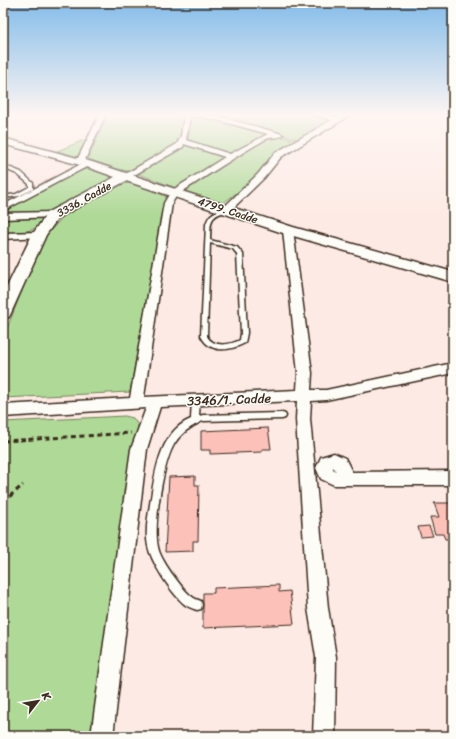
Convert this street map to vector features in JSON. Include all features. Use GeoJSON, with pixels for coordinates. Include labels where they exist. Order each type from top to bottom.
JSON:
{"type":"FeatureCollection","features":[{"type":"Feature","properties":{"kind":"street","name":"4799. Cadde"},"geometry":{"type":"LineString","coordinates":[[31,148],[126,176],[288,230],[453,277]]}},
{"type":"Feature","properties":{"kind":"street"},"geometry":{"type":"LineString","coordinates":[[3,208],[84,163],[90,148]]}},
{"type":"Feature","properties":{"kind":"street"},"geometry":{"type":"LineString","coordinates":[[126,176],[176,148]]}},
{"type":"Feature","properties":{"kind":"street"},"geometry":{"type":"LineString","coordinates":[[205,148],[231,157]]}},
{"type":"Feature","properties":{"kind":"street"},"geometry":{"type":"LineString","coordinates":[[136,403],[168,203],[174,193],[246,148]]}},
{"type":"Feature","properties":{"kind":"street"},"geometry":{"type":"LineString","coordinates":[[226,210],[261,176],[274,158],[287,148]]}},
{"type":"Feature","properties":{"kind":"street","name":"3336. Cadde"},"geometry":{"type":"LineString","coordinates":[[3,313],[39,235],[53,214],[126,176]]}},
{"type":"Feature","properties":{"kind":"street"},"geometry":{"type":"LineString","coordinates":[[3,216],[53,214]]}},
{"type":"Feature","properties":{"kind":"street"},"geometry":{"type":"LineString","coordinates":[[288,230],[305,373],[303,419],[318,608],[326,656],[324,736]]}},
{"type":"Feature","properties":{"kind":"street"},"geometry":{"type":"LineString","coordinates":[[3,236],[39,235]]}},
{"type":"Feature","properties":{"kind":"street","name":"3346/1. Cadde"},"geometry":{"type":"LineString","coordinates":[[3,411],[196,399],[326,395],[453,368]]}},
{"type":"Feature","properties":{"kind":"street"},"geometry":{"type":"LineString","coordinates":[[102,736],[139,449],[143,432],[155,402]]}},
{"type":"Feature","properties":{"kind":"street"},"geometry":{"type":"LineString","coordinates":[[346,479],[453,478]]}},
{"type":"Feature","properties":{"kind":"lane"},"geometry":{"type":"LineString","coordinates":[[3,167],[10,168],[19,173],[31,184],[30,188],[17,195],[3,197]]}},
{"type":"Feature","properties":{"kind":"lane"},"geometry":{"type":"LineString","coordinates":[[208,241],[235,248],[240,254],[244,333],[243,341],[238,344],[229,346],[210,345],[204,336],[208,241],[210,219],[215,213],[226,210]]}},
{"type":"Feature","properties":{"kind":"lane"},"geometry":{"type":"LineString","coordinates":[[195,420],[196,399]]}},
{"type":"Feature","properties":{"kind":"lane"},"geometry":{"type":"LineString","coordinates":[[197,605],[189,603],[170,578],[153,549],[152,518],[160,466],[164,456],[169,446],[182,428],[195,420],[203,418],[282,416]]}},
{"type":"Feature","properties":{"kind":"path"},"geometry":{"type":"LineString","coordinates":[[3,441],[143,432]]}},
{"type":"Feature","properties":{"kind":"path"},"geometry":{"type":"LineString","coordinates":[[3,502],[23,485]]}},
{"type":"Feature","properties":{"kind":"green space"},"geometry":{"type":"Polygon","coordinates":[[[63,148],[83,148],[78,157],[57,151],[63,148]]]}},
{"type":"Feature","properties":{"kind":"green space"},"geometry":{"type":"Polygon","coordinates":[[[93,148],[171,148],[148,164],[129,171],[120,170],[88,159],[93,148]]]}},
{"type":"Feature","properties":{"kind":"green space"},"geometry":{"type":"Polygon","coordinates":[[[179,148],[202,148],[228,157],[176,188],[136,173],[179,148]]]}},
{"type":"Feature","properties":{"kind":"green space"},"geometry":{"type":"Polygon","coordinates":[[[209,148],[245,148],[231,155],[209,148]]]}},
{"type":"Feature","properties":{"kind":"green space"},"geometry":{"type":"Polygon","coordinates":[[[249,148],[289,148],[262,169],[251,182],[223,203],[183,191],[249,148]]]}},
{"type":"Feature","properties":{"kind":"green space"},"geometry":{"type":"Polygon","coordinates":[[[89,169],[116,175],[116,177],[50,213],[3,214],[3,210],[76,171],[89,169]]]}},
{"type":"Feature","properties":{"kind":"green space"},"geometry":{"type":"Polygon","coordinates":[[[132,182],[167,197],[164,203],[130,392],[3,398],[3,338],[46,235],[63,217],[79,206],[121,185],[132,182]]]}},
{"type":"Feature","properties":{"kind":"green space"},"geometry":{"type":"Polygon","coordinates":[[[3,218],[40,218],[43,221],[35,228],[25,232],[3,233],[3,218]]]}},
{"type":"Feature","properties":{"kind":"green space"},"geometry":{"type":"Polygon","coordinates":[[[125,416],[133,418],[138,425],[92,736],[3,736],[3,422],[125,416]]]}},
{"type":"Feature","properties":{"kind":"building"},"geometry":{"type":"Polygon","coordinates":[[[268,428],[271,449],[262,449],[262,452],[210,454],[210,450],[201,450],[201,431],[268,428]]]}},
{"type":"Feature","properties":{"kind":"building"},"geometry":{"type":"Polygon","coordinates":[[[195,476],[195,485],[199,485],[198,541],[193,541],[193,551],[165,552],[169,477],[195,476]]]}},
{"type":"Feature","properties":{"kind":"building"},"geometry":{"type":"Polygon","coordinates":[[[434,503],[453,503],[453,539],[445,539],[443,534],[435,534],[430,517],[439,517],[434,503]]]}},
{"type":"Feature","properties":{"kind":"building"},"geometry":{"type":"Polygon","coordinates":[[[429,526],[433,536],[421,537],[418,527],[429,526]]]}},
{"type":"Feature","properties":{"kind":"building"},"geometry":{"type":"Polygon","coordinates":[[[279,585],[279,592],[290,591],[294,624],[203,628],[203,593],[214,593],[214,588],[279,585]]]}}]}
